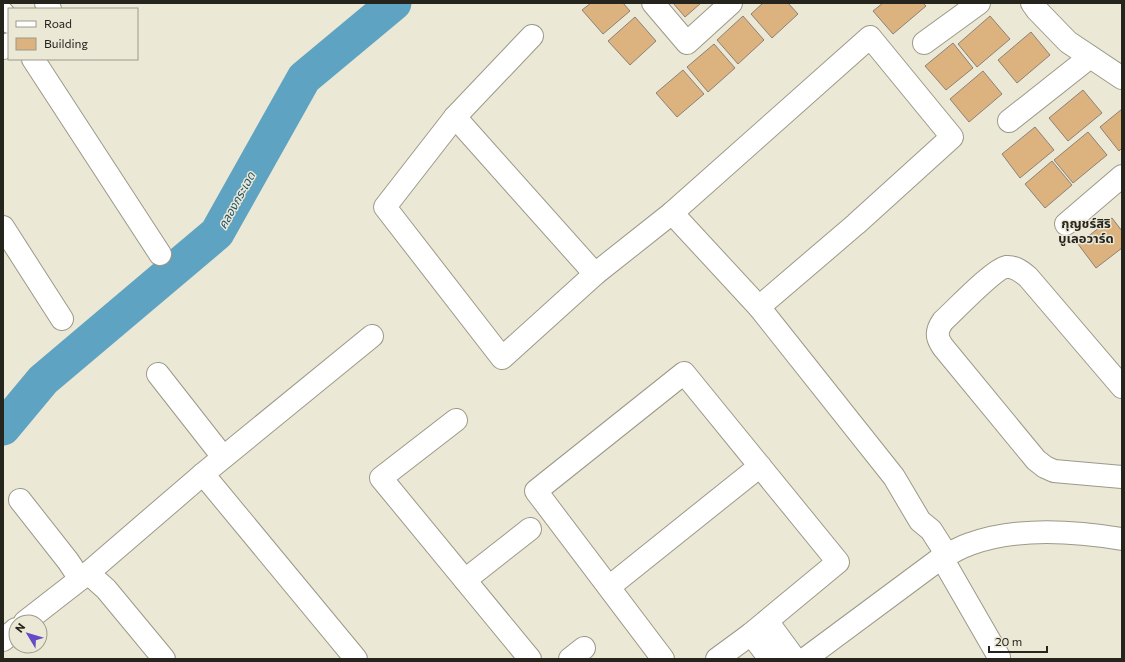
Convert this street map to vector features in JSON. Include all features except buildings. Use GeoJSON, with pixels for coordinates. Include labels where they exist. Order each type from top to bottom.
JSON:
{"type":"FeatureCollection","features":[{"type":"Feature","properties":{"kind":"street"},"geometry":{"type":"LineString","coordinates":[[653,3],[687,43],[731,3]]}},
{"type":"Feature","properties":{"kind":"street"},"geometry":{"type":"LineString","coordinates":[[924,43],[979,3]]}},
{"type":"Feature","properties":{"kind":"street"},"geometry":{"type":"LineString","coordinates":[[1032,3],[1068,42],[1122,78]]}},
{"type":"Feature","properties":{"kind":"street"},"geometry":{"type":"LineString","coordinates":[[532,36],[455,117],[385,207],[502,358],[595,274],[672,213],[870,37],[952,137],[856,224],[759,307]]}},
{"type":"Feature","properties":{"kind":"street"},"geometry":{"type":"LineString","coordinates":[[1009,121],[1090,57]]}},
{"type":"Feature","properties":{"kind":"street"},"geometry":{"type":"LineString","coordinates":[[34,60],[160,254]]}},
{"type":"Feature","properties":{"kind":"street"},"geometry":{"type":"LineString","coordinates":[[455,117],[595,274]]}},
{"type":"Feature","properties":{"kind":"street"},"geometry":{"type":"LineString","coordinates":[[1066,224],[1122,176]]}},
{"type":"Feature","properties":{"kind":"street"},"geometry":{"type":"LineString","coordinates":[[672,213],[759,307],[894,477],[920,521],[931,530],[942,558],[999,657]]}},
{"type":"Feature","properties":{"kind":"street"},"geometry":{"type":"LineString","coordinates":[[3,227],[62,319]]}},
{"type":"Feature","properties":{"kind":"street"},"geometry":{"type":"LineString","coordinates":[[1122,387],[1028,277],[1013,267],[1006,267],[990,277],[942,321],[938,328],[938,340],[942,347],[1036,460],[1045,467],[1054,471],[1122,478]]}},
{"type":"Feature","properties":{"kind":"street"},"geometry":{"type":"LineString","coordinates":[[35,614],[84,576],[223,457],[372,336]]}},
{"type":"Feature","properties":{"kind":"street"},"geometry":{"type":"LineString","coordinates":[[663,659],[536,491],[684,373],[838,562],[768,621],[717,659]]}},
{"type":"Feature","properties":{"kind":"street"},"geometry":{"type":"LineString","coordinates":[[158,374],[223,457]]}},
{"type":"Feature","properties":{"kind":"street"},"geometry":{"type":"LineString","coordinates":[[456,420],[381,478],[530,659]]}},
{"type":"Feature","properties":{"kind":"street"},"geometry":{"type":"LineString","coordinates":[[609,587],[760,466]]}},
{"type":"Feature","properties":{"kind":"street"},"geometry":{"type":"LineString","coordinates":[[203,474],[356,659]]}},
{"type":"Feature","properties":{"kind":"street"},"geometry":{"type":"LineString","coordinates":[[20,500],[68,561],[84,576],[106,589],[164,659]]}},
{"type":"Feature","properties":{"kind":"street"},"geometry":{"type":"LineString","coordinates":[[464,580],[530,529]]}},
{"type":"Feature","properties":{"kind":"street"},"geometry":{"type":"LineString","coordinates":[[805,659],[942,558],[970,544],[1001,536],[1038,532],[1072,533],[1122,538]]}},
{"type":"Feature","properties":{"kind":"street"},"geometry":{"type":"LineString","coordinates":[[768,621],[795,659]]}},
{"type":"Feature","properties":{"kind":"street"},"geometry":{"type":"LineString","coordinates":[[751,634],[770,659]]}},
{"type":"Feature","properties":{"kind":"waterway","name":"คลองกระเฉด"},"geometry":{"type":"LineString","coordinates":[[3,428],[43,380],[217,233],[304,78],[394,3]]}},
{"type":"Feature","properties":{"kind":"district","name":"กุญชร์สิริ บูเลอวาร์ด"},"geometry":{"type":"Point","coordinates":[1086,230]}}]}
